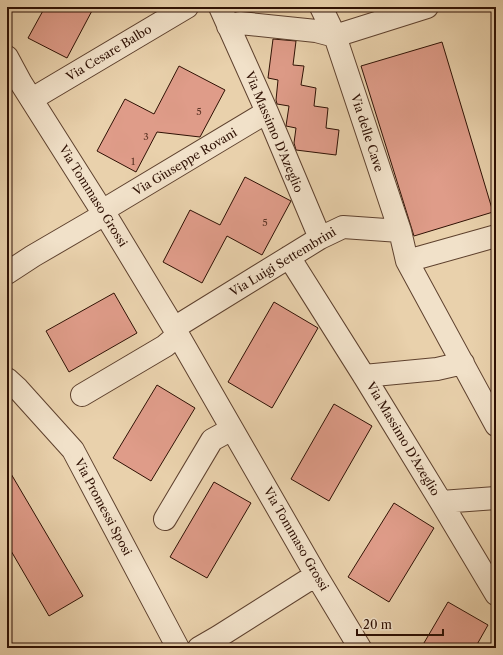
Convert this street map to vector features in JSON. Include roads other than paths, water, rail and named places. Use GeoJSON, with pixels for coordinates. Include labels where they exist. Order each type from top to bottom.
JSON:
{"type":"FeatureCollection","features":[{"type":"Feature","properties":{"kind":"street","name":"Via Cesare Balbo"},"geometry":{"type":"LineString","coordinates":[[20,91],[187,7]]}},
{"type":"Feature","properties":{"kind":"street","name":"Via delle Cave"},"geometry":{"type":"LineString","coordinates":[[321,7],[335,36],[400,231],[407,261],[496,425]]}},
{"type":"Feature","properties":{"kind":"street"},"geometry":{"type":"LineString","coordinates":[[335,36],[427,7]]}},
{"type":"Feature","properties":{"kind":"street","name":"Via Massimo D'Azeglio"},"geometry":{"type":"LineString","coordinates":[[224,17],[240,23],[316,31],[335,36]]}},
{"type":"Feature","properties":{"kind":"street","name":"Via Massimo D'Azeglio"},"geometry":{"type":"LineString","coordinates":[[224,17],[267,112],[320,238]]}},
{"type":"Feature","properties":{"kind":"street","name":"Via Tommaso Grossi"},"geometry":{"type":"LineString","coordinates":[[7,57],[20,91],[104,213],[176,332],[316,575],[360,648]]}},
{"type":"Feature","properties":{"kind":"street","name":"Via Giuseppe Rovani"},"geometry":{"type":"LineString","coordinates":[[104,213],[267,112]]}},
{"type":"Feature","properties":{"kind":"street"},"geometry":{"type":"LineString","coordinates":[[7,273],[104,213]]}},
{"type":"Feature","properties":{"kind":"street","name":"Via Luigi Settembrini"},"geometry":{"type":"LineString","coordinates":[[176,332],[320,238],[343,226],[400,231]]}},
{"type":"Feature","properties":{"kind":"street"},"geometry":{"type":"LineString","coordinates":[[407,261],[496,236]]}},
{"type":"Feature","properties":{"kind":"street","name":"Via Massimo D'Azeglio"},"geometry":{"type":"LineString","coordinates":[[289,258],[364,376],[496,594]]}},
{"type":"Feature","properties":{"kind":"street"},"geometry":{"type":"LineString","coordinates":[[82,395],[165,346],[176,332]]}},
{"type":"Feature","properties":{"kind":"street","name":"Via Massimo D'Azeglio"},"geometry":{"type":"LineString","coordinates":[[364,376],[437,369],[463,363]]}},
{"type":"Feature","properties":{"kind":"street","name":"Via Promessi Sposi"},"geometry":{"type":"LineString","coordinates":[[7,379],[18,389],[73,450],[178,648]]}},
{"type":"Feature","properties":{"kind":"street"},"geometry":{"type":"LineString","coordinates":[[165,519],[212,440],[232,429]]}},
{"type":"Feature","properties":{"kind":"street","name":"Via Massimo D'Azeglio"},"geometry":{"type":"LineString","coordinates":[[441,502],[496,498]]}},
{"type":"Feature","properties":{"kind":"street"},"geometry":{"type":"LineString","coordinates":[[199,648],[316,575]]}}]}
